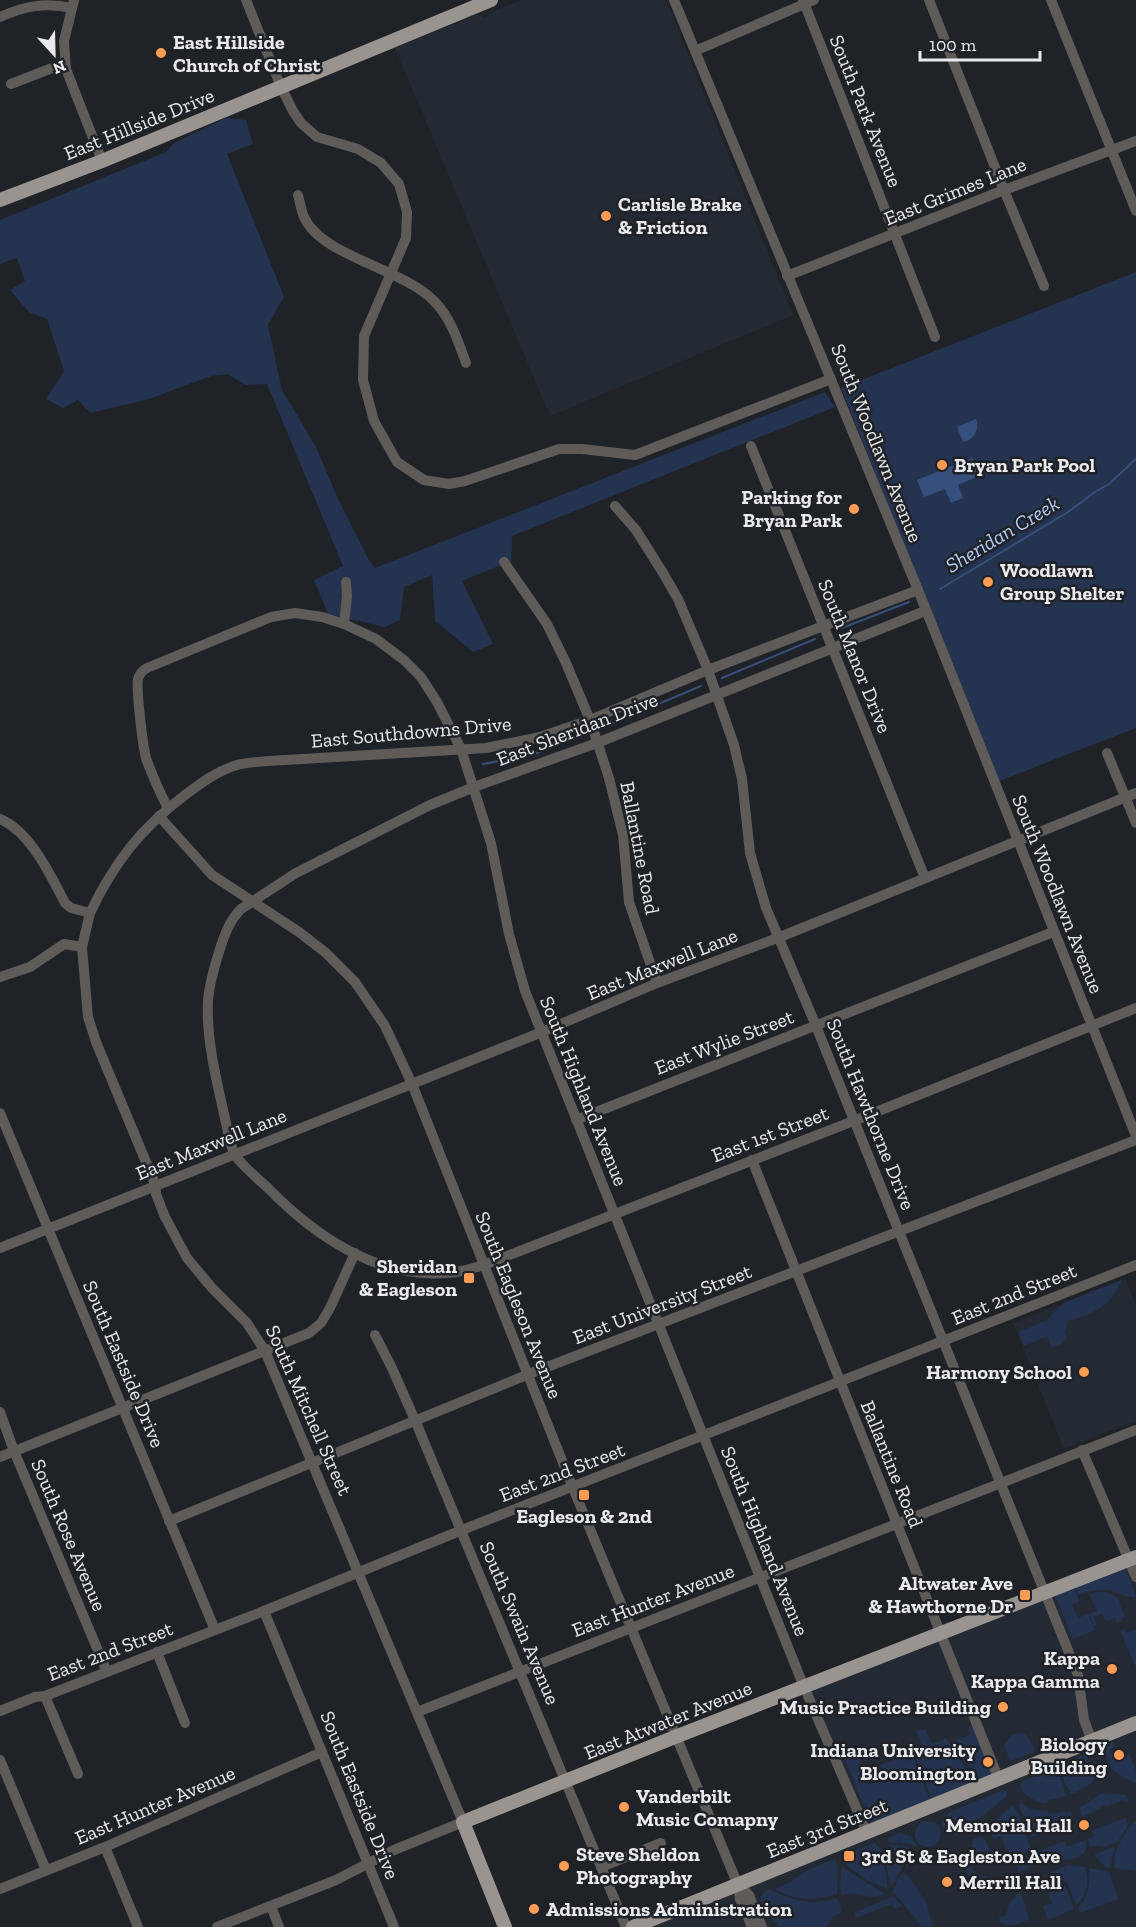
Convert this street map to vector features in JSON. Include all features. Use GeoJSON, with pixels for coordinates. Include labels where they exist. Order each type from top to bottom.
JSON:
{"type":"FeatureCollection","features":[{"type":"Feature","properties":{"kind":"main road","name":"East Hillside Drive"},"geometry":{"type":"LineString","coordinates":[[0,200],[102,161],[281,87],[474,4],[491,0]]}},
{"type":"Feature","properties":{"kind":"main road","name":"East Atwater Avenue"},"geometry":{"type":"LineString","coordinates":[[464,1822],[675,1737],[1133,1559]]}},
{"type":"Feature","properties":{"kind":"main road","name":"East 3rd Street"},"geometry":{"type":"LineString","coordinates":[[633,1927],[1136,1723]]}},
{"type":"Feature","properties":{"kind":"main road","name":"South Mitchell Street"},"geometry":{"type":"LineString","coordinates":[[464,1822],[505,1927]]}},
{"type":"Feature","properties":{"kind":"street"},"geometry":{"type":"LineString","coordinates":[[246,0],[281,87],[301,123],[317,137],[358,149],[381,163],[399,184],[407,212],[406,238],[364,336],[363,380],[374,421],[397,462],[424,480],[450,484],[465,481],[559,449],[582,449],[635,455],[831,379]]}},
{"type":"Feature","properties":{"kind":"street","name":"South Woodlawn Avenue"},"geometry":{"type":"LineString","coordinates":[[674,0],[918,590],[1136,1138]]}},
{"type":"Feature","properties":{"kind":"street"},"geometry":{"type":"LineString","coordinates":[[929,0],[1044,286]]}},
{"type":"Feature","properties":{"kind":"street"},"geometry":{"type":"LineString","coordinates":[[1051,0],[1136,211]]}},
{"type":"Feature","properties":{"kind":"street"},"geometry":{"type":"LineString","coordinates":[[695,51],[807,1]]}},
{"type":"Feature","properties":{"kind":"street","name":"South Park Avenue"},"geometry":{"type":"LineString","coordinates":[[807,1],[935,337]]}},
{"type":"Feature","properties":{"kind":"street"},"geometry":{"type":"LineString","coordinates":[[0,17],[36,5],[73,4],[64,41],[67,75],[102,161]]}},
{"type":"Feature","properties":{"kind":"street"},"geometry":{"type":"LineString","coordinates":[[11,84],[65,63]]}},
{"type":"Feature","properties":{"kind":"street","name":"East Grimes Lane"},"geometry":{"type":"LineString","coordinates":[[787,276],[1004,190],[1136,141]]}},
{"type":"Feature","properties":{"kind":"street"},"geometry":{"type":"LineString","coordinates":[[298,195],[304,218],[321,237],[345,253],[414,285],[435,302],[448,320],[466,363]]}},
{"type":"Feature","properties":{"kind":"street","name":"South Manor Drive"},"geometry":{"type":"LineString","coordinates":[[751,446],[926,878]]}},
{"type":"Feature","properties":{"kind":"street","name":"South Hawthorne Drive"},"geometry":{"type":"LineString","coordinates":[[615,506],[636,530],[678,598],[708,670],[734,746],[742,779],[750,853],[766,908],[780,937],[1002,1482],[1078,1675],[1084,1720],[1092,1741]]}},
{"type":"Feature","properties":{"kind":"street","name":"Ballantine Road"},"geometry":{"type":"LineString","coordinates":[[504,562],[547,624],[590,720],[609,778],[623,835],[629,902],[657,983]]}},
{"type":"Feature","properties":{"kind":"street"},"geometry":{"type":"LineString","coordinates":[[344,624],[346,582]]}},
{"type":"Feature","properties":{"kind":"street","name":"East Southdowns Drive"},"geometry":{"type":"LineString","coordinates":[[90,913],[108,876],[139,835],[168,808],[209,778],[240,764],[486,748],[527,740],[590,720],[708,670],[918,590]]}},
{"type":"Feature","properties":{"kind":"street","name":"East Sheridan Drive"},"geometry":{"type":"LineString","coordinates":[[234,1154],[217,1084],[210,1038],[208,1000],[217,957],[225,934],[235,916],[252,901],[296,873],[390,824],[474,787],[597,743],[925,611]]}},
{"type":"Feature","properties":{"kind":"street","name":"South Highland Avenue"},"geometry":{"type":"LineString","coordinates":[[168,808],[146,760],[137,688],[141,672],[159,662],[262,621],[294,612],[344,624],[376,639],[404,660],[420,677],[437,702],[461,749],[474,787],[491,843],[508,934],[525,991],[760,1578],[867,1833]]}},
{"type":"Feature","properties":{"kind":"street"},"geometry":{"type":"LineString","coordinates":[[1107,753],[1131,795],[1136,823]]}},
{"type":"Feature","properties":{"kind":"street","name":"East Maxwell Lane"},"geometry":{"type":"LineString","coordinates":[[0,1248],[1131,795]]}},
{"type":"Feature","properties":{"kind":"street","name":"South Eagleson Avenue"},"geometry":{"type":"LineString","coordinates":[[159,816],[212,875],[299,932],[326,953],[355,982],[385,1026],[412,1084],[630,1628],[738,1885],[740,1899],[752,1927]]}},
{"type":"Feature","properties":{"kind":"street"},"geometry":{"type":"LineString","coordinates":[[0,819],[18,830],[31,846],[54,880],[65,903],[71,908],[90,913]]}},
{"type":"Feature","properties":{"kind":"street","name":"South Mitchell Street"},"geometry":{"type":"LineString","coordinates":[[90,913],[82,947],[88,1017],[96,1042],[156,1186],[156,1194],[165,1217],[194,1269],[247,1323],[265,1351],[464,1822]]}},
{"type":"Feature","properties":{"kind":"street","name":"East Wylie Street"},"geometry":{"type":"LineString","coordinates":[[576,1120],[1053,932]]}},
{"type":"Feature","properties":{"kind":"street"},"geometry":{"type":"LineString","coordinates":[[0,977],[30,967],[64,944],[82,947]]}},
{"type":"Feature","properties":{"kind":"street","name":"East 1st Street"},"geometry":{"type":"LineString","coordinates":[[234,1154],[302,1221],[328,1239],[355,1253],[399,1269],[429,1273],[454,1272],[484,1265],[1136,1008]]}},
{"type":"Feature","properties":{"kind":"street","name":"South Eastside Drive"},"geometry":{"type":"LineString","coordinates":[[0,1113],[215,1630]]}},
{"type":"Feature","properties":{"kind":"street","name":"East University Street"},"geometry":{"type":"LineString","coordinates":[[169,1521],[528,1375],[1136,1138]]}},
{"type":"Feature","properties":{"kind":"street","name":"Ballantine Road"},"geometry":{"type":"LineString","coordinates":[[752,1160],[999,1779]]}},
{"type":"Feature","properties":{"kind":"street"},"geometry":{"type":"LineString","coordinates":[[0,1457],[309,1333],[321,1323],[355,1253]]}},
{"type":"Feature","properties":{"kind":"street","name":"East 2nd Street"},"geometry":{"type":"LineString","coordinates":[[0,1711],[35,1697],[45,1696],[264,1611],[462,1530],[1136,1265]]}},
{"type":"Feature","properties":{"kind":"street","name":"South Swain Avenue"},"geometry":{"type":"LineString","coordinates":[[375,1335],[416,1420],[626,1927]]}},
{"type":"Feature","properties":{"kind":"street","name":"South Rose Avenue"},"geometry":{"type":"LineString","coordinates":[[0,1412],[14,1451],[107,1672]]}},
{"type":"Feature","properties":{"kind":"street","name":"East Hunter Avenue"},"geometry":{"type":"LineString","coordinates":[[417,1712],[1136,1430]]}},
{"type":"Feature","properties":{"kind":"street"},"geometry":{"type":"LineString","coordinates":[[1082,1450],[1133,1559],[1136,1577]]}},
{"type":"Feature","properties":{"kind":"street","name":"South Eastside Drive"},"geometry":{"type":"LineString","coordinates":[[264,1611],[394,1927]]}},
{"type":"Feature","properties":{"kind":"street"},"geometry":{"type":"LineString","coordinates":[[157,1652],[185,1723]]}},
{"type":"Feature","properties":{"kind":"street"},"geometry":{"type":"LineString","coordinates":[[45,1696],[78,1774]]}},
{"type":"Feature","properties":{"kind":"street","name":"East Hunter Avenue"},"geometry":{"type":"LineString","coordinates":[[0,1888],[105,1847],[322,1752]]}},
{"type":"Feature","properties":{"kind":"street"},"geometry":{"type":"LineString","coordinates":[[0,1760],[46,1870]]}},
{"type":"Feature","properties":{"kind":"street","name":"East Atwater Avenue"},"geometry":{"type":"LineString","coordinates":[[217,1927],[336,1880],[394,1850],[464,1822]]}},
{"type":"Feature","properties":{"kind":"street"},"geometry":{"type":"LineString","coordinates":[[601,1867],[661,1843]]}},
{"type":"Feature","properties":{"kind":"street"},"geometry":{"type":"LineString","coordinates":[[105,1847],[138,1927]]}},
{"type":"Feature","properties":{"kind":"street","name":"South Eagleson Avenue"},"geometry":{"type":"LineString","coordinates":[[738,1885],[749,1895],[762,1927]]}},
{"type":"Feature","properties":{"kind":"street"},"geometry":{"type":"LineString","coordinates":[[271,1906],[279,1927]]}},
{"type":"Feature","properties":{"kind":"shaded area"},"geometry":{"type":"Polygon","coordinates":[[[522,0],[666,0],[793,315],[550,416],[395,48],[479,14],[485,18],[497,10],[522,0]]]}},
{"type":"Feature","properties":{"kind":"shaded area"},"geometry":{"type":"Polygon","coordinates":[[[226,118],[246,120],[253,144],[227,154],[284,297],[268,325],[282,390],[316,447],[339,501],[375,568],[825,392],[835,407],[512,536],[511,561],[462,581],[493,644],[473,652],[435,621],[432,575],[404,587],[400,620],[385,627],[328,614],[314,580],[343,566],[267,384],[246,385],[227,374],[211,376],[149,399],[90,413],[78,400],[63,408],[46,399],[64,371],[47,319],[29,312],[10,290],[25,281],[17,258],[0,264],[0,220],[166,152],[174,143],[226,118]]]}},
{"type":"Feature","properties":{"kind":"shaded area"},"geometry":{"type":"Polygon","coordinates":[[[1136,272],[1136,728],[999,781],[841,388],[1136,272]]]}},
{"type":"Feature","properties":{"kind":"shaded area"},"geometry":{"type":"Polygon","coordinates":[[[976,419],[975,434],[963,442],[957,427],[976,419]]]}},
{"type":"Feature","properties":{"kind":"shaded area"},"geometry":{"type":"Polygon","coordinates":[[[972,458],[979,476],[958,485],[963,498],[951,503],[945,489],[924,497],[917,480],[972,458]]]}},
{"type":"Feature","properties":{"kind":"shaded area","name":"Harmony School"},"geometry":{"type":"Polygon","coordinates":[[[1125,1278],[1136,1305],[1136,1421],[1064,1449],[1013,1323],[1125,1278]]]}},
{"type":"Feature","properties":{"kind":"shaded area"},"geometry":{"type":"Polygon","coordinates":[[[1122,1280],[1113,1296],[1100,1308],[1085,1316],[1067,1321],[1065,1333],[1067,1336],[1062,1344],[1052,1347],[1047,1336],[1024,1346],[1019,1332],[1047,1320],[1065,1302],[1122,1280]]]}},
{"type":"Feature","properties":{"kind":"shaded area","name":"Indiana University Bloomington"},"geometry":{"type":"Polygon","coordinates":[[[1136,1561],[1136,1927],[639,1927],[871,1835],[809,1688],[1136,1561]]]}},
{"type":"Feature","properties":{"kind":"shaded area"},"geometry":{"type":"Polygon","coordinates":[[[1126,1568],[1136,1597],[1104,1590],[1078,1595],[1075,1587],[1126,1568]]]}},
{"type":"Feature","properties":{"kind":"shaded area"},"geometry":{"type":"Polygon","coordinates":[[[1074,1588],[1079,1601],[1072,1604],[1078,1618],[1088,1614],[1095,1630],[1073,1639],[1055,1595],[1074,1588]]]}},
{"type":"Feature","properties":{"kind":"shaded area"},"geometry":{"type":"Polygon","coordinates":[[[1107,1592],[1117,1597],[1125,1617],[1121,1618],[1122,1621],[1117,1623],[1115,1618],[1106,1621],[1102,1614],[1094,1617],[1097,1625],[1094,1626],[1089,1614],[1097,1611],[1090,1595],[1107,1592]]]}},
{"type":"Feature","properties":{"kind":"shaded area"},"geometry":{"type":"Polygon","coordinates":[[[1124,1629],[1126,1633],[1136,1629],[1136,1668],[1120,1630],[1124,1629]]]}},
{"type":"Feature","properties":{"kind":"shaded area"},"geometry":{"type":"Polygon","coordinates":[[[973,1726],[992,1774],[977,1782],[969,1765],[957,1754],[952,1741],[970,1735],[968,1728],[973,1726]]]}},
{"type":"Feature","properties":{"kind":"shaded area"},"geometry":{"type":"Polygon","coordinates":[[[925,1729],[932,1744],[947,1738],[973,1783],[932,1800],[916,1758],[922,1755],[919,1748],[922,1746],[917,1731],[925,1729]]]}},
{"type":"Feature","properties":{"kind":"shaded area"},"geometry":{"type":"Polygon","coordinates":[[[1026,1734],[1036,1751],[1010,1761],[1004,1744],[1013,1735],[1026,1734]]]}},
{"type":"Feature","properties":{"kind":"shaded area"},"geometry":{"type":"Polygon","coordinates":[[[1113,1742],[1114,1746],[1110,1750],[1114,1759],[1126,1757],[1129,1753],[1136,1771],[1136,1783],[1118,1774],[1109,1764],[1105,1752],[1106,1745],[1113,1742]]]}},
{"type":"Feature","properties":{"kind":"shaded area"},"geometry":{"type":"Polygon","coordinates":[[[873,1745],[857,1754],[869,1785],[886,1778],[880,1765],[906,1755],[908,1761],[914,1759],[930,1801],[871,1824],[844,1757],[873,1745]]]}},
{"type":"Feature","properties":{"kind":"shaded area"},"geometry":{"type":"Polygon","coordinates":[[[1085,1754],[1094,1770],[1094,1780],[1070,1795],[1059,1766],[1085,1754]]]}},
{"type":"Feature","properties":{"kind":"shaded area"},"geometry":{"type":"Polygon","coordinates":[[[1056,1767],[1067,1796],[1044,1803],[1025,1794],[1020,1783],[1056,1767]]]}},
{"type":"Feature","properties":{"kind":"shaded area"},"geometry":{"type":"Polygon","coordinates":[[[1003,1790],[1007,1792],[1006,1797],[957,1836],[945,1833],[942,1823],[948,1813],[1003,1790]]]}},
{"type":"Feature","properties":{"kind":"shaded area"},"geometry":{"type":"Polygon","coordinates":[[[1103,1793],[1126,1795],[1129,1801],[1124,1802],[1123,1800],[1106,1807],[1104,1805],[1082,1817],[1079,1808],[1103,1793]]]}},
{"type":"Feature","properties":{"kind":"shaded area"},"geometry":{"type":"Polygon","coordinates":[[[1021,1803],[1031,1809],[1048,1811],[1049,1814],[1070,1811],[1074,1820],[1058,1826],[1052,1825],[1051,1829],[1031,1838],[1019,1806],[1021,1803]]]}},
{"type":"Feature","properties":{"kind":"shaded area"},"geometry":{"type":"Polygon","coordinates":[[[1013,1805],[1023,1823],[1031,1850],[1012,1857],[1009,1856],[1001,1836],[993,1839],[990,1831],[993,1823],[1013,1805]]]}},
{"type":"Feature","properties":{"kind":"shaded area"},"geometry":{"type":"Polygon","coordinates":[[[1126,1818],[1128,1826],[1117,1842],[1101,1848],[1100,1845],[1091,1847],[1088,1839],[1095,1836],[1092,1830],[1126,1818]]]}},
{"type":"Feature","properties":{"kind":"shaded area"},"geometry":{"type":"Polygon","coordinates":[[[928,1821],[937,1825],[941,1834],[937,1843],[928,1847],[919,1843],[915,1834],[919,1825],[928,1821]]]}},
{"type":"Feature","properties":{"kind":"shaded area"},"geometry":{"type":"Polygon","coordinates":[[[1136,1821],[1136,1871],[1115,1868],[1115,1857],[1120,1843],[1136,1821]]]}},
{"type":"Feature","properties":{"kind":"shaded area"},"geometry":{"type":"Polygon","coordinates":[[[900,1833],[911,1836],[917,1847],[906,1843],[888,1842],[888,1838],[900,1833]]]}},
{"type":"Feature","properties":{"kind":"shaded area"},"geometry":{"type":"Polygon","coordinates":[[[982,1836],[991,1853],[991,1864],[987,1865],[979,1862],[972,1852],[974,1839],[982,1836]]]}},
{"type":"Feature","properties":{"kind":"shaded area"},"geometry":{"type":"Polygon","coordinates":[[[1085,1840],[1087,1846],[1084,1853],[1068,1860],[1048,1857],[1039,1851],[1065,1841],[1067,1847],[1085,1840]]]}},
{"type":"Feature","properties":{"kind":"shaded area"},"geometry":{"type":"Polygon","coordinates":[[[875,1843],[882,1852],[888,1889],[868,1881],[840,1860],[846,1858],[852,1860],[854,1851],[875,1843]]]}},
{"type":"Feature","properties":{"kind":"shaded area"},"geometry":{"type":"Polygon","coordinates":[[[890,1845],[907,1846],[912,1856],[907,1866],[890,1845]]]}},
{"type":"Feature","properties":{"kind":"shaded area"},"geometry":{"type":"Polygon","coordinates":[[[1113,1847],[1115,1849],[1111,1858],[1111,1867],[1107,1868],[1094,1855],[1113,1847]]]}},
{"type":"Feature","properties":{"kind":"shaded area"},"geometry":{"type":"Polygon","coordinates":[[[886,1849],[902,1868],[892,1886],[888,1877],[886,1849]]]}},
{"type":"Feature","properties":{"kind":"shaded area"},"geometry":{"type":"Polygon","coordinates":[[[1026,1856],[1041,1859],[1043,1862],[1019,1872],[1014,1861],[1026,1856]]]}},
{"type":"Feature","properties":{"kind":"shaded area"},"geometry":{"type":"Polygon","coordinates":[[[835,1859],[838,1868],[837,1894],[805,1899],[790,1896],[775,1889],[791,1882],[806,1871],[835,1859]]]}},
{"type":"Feature","properties":{"kind":"shaded area"},"geometry":{"type":"Polygon","coordinates":[[[963,1861],[978,1874],[993,1878],[997,1885],[986,1891],[973,1889],[963,1861]]]}},
{"type":"Feature","properties":{"kind":"shaded area"},"geometry":{"type":"Polygon","coordinates":[[[1068,1865],[1085,1867],[1086,1872],[1085,1892],[1076,1905],[1066,1880],[1055,1884],[1051,1872],[1068,1865]]]}},
{"type":"Feature","properties":{"kind":"shaded area"},"geometry":{"type":"Polygon","coordinates":[[[842,1867],[885,1894],[873,1897],[842,1895],[840,1889],[842,1867]]]}},
{"type":"Feature","properties":{"kind":"shaded area"},"geometry":{"type":"Polygon","coordinates":[[[1089,1868],[1109,1872],[1118,1899],[1080,1913],[1078,1908],[1088,1889],[1089,1868]]]}},
{"type":"Feature","properties":{"kind":"shaded area"},"geometry":{"type":"Polygon","coordinates":[[[905,1872],[926,1902],[933,1926],[922,1927],[893,1891],[898,1879],[905,1872]]]}},
{"type":"Feature","properties":{"kind":"shaded area"},"geometry":{"type":"Polygon","coordinates":[[[1065,1885],[1074,1909],[1048,1920],[1043,1907],[1052,1903],[1048,1892],[1065,1885]]]}},
{"type":"Feature","properties":{"kind":"shaded area"},"geometry":{"type":"Polygon","coordinates":[[[770,1889],[803,1901],[819,1902],[837,1898],[842,1912],[833,1917],[826,1927],[780,1927],[763,1909],[760,1901],[763,1893],[770,1889]]]}},
{"type":"Feature","properties":{"kind":"shaded area"},"geometry":{"type":"Polygon","coordinates":[[[1020,1892],[1030,1919],[1008,1925],[1000,1923],[999,1917],[1005,1916],[1010,1902],[1020,1892]]]}},
{"type":"Feature","properties":{"kind":"shaded area"},"geometry":{"type":"Polygon","coordinates":[[[893,1896],[902,1906],[895,1909],[892,1904],[856,1918],[854,1913],[893,1896]]]}},
{"type":"Feature","properties":{"kind":"waterway","name":"Sheridan Creek"},"geometry":{"type":"LineString","coordinates":[[940,589],[1068,512],[1109,484],[1136,459]]}},
{"type":"Feature","properties":{"kind":"waterway","name":"Sheridan Creek"},"geometry":{"type":"LineString","coordinates":[[837,630],[909,602]]}},
{"type":"Feature","properties":{"kind":"waterway","name":"Sheridan Creek"},"geometry":{"type":"LineString","coordinates":[[722,678],[815,639]]}},
{"type":"Feature","properties":{"kind":"waterway","name":"Sheridan Creek"},"geometry":{"type":"LineString","coordinates":[[604,727],[701,686]]}},
{"type":"Feature","properties":{"kind":"waterway","name":"Sheridan Creek"},"geometry":{"type":"LineString","coordinates":[[483,764],[532,755],[582,736]]}},
{"type":"Feature","properties":{"kind":"place","name":"East Hillside Church of Christ"},"geometry":{"type":"Point","coordinates":[161,53]}},
{"type":"Feature","properties":{"kind":"place","name":"Carlisle Brake & Friction"},"geometry":{"type":"Point","coordinates":[606,216]}},
{"type":"Feature","properties":{"kind":"place","name":"Bryan Park Pool"},"geometry":{"type":"Point","coordinates":[942,465]}},
{"type":"Feature","properties":{"kind":"place","name":"Parking for Bryan Park"},"geometry":{"type":"Point","coordinates":[854,509]}},
{"type":"Feature","properties":{"kind":"place","name":"Woodlawn Group Shelter"},"geometry":{"type":"Point","coordinates":[988,582]}},
{"type":"Feature","properties":{"kind":"place","name":"Sheridan & Eagleson"},"geometry":{"type":"Point","coordinates":[469,1278]}},
{"type":"Feature","properties":{"kind":"place","name":"Harmony School"},"geometry":{"type":"Point","coordinates":[1084,1372]}},
{"type":"Feature","properties":{"kind":"place","name":"Eagleson & 2nd"},"geometry":{"type":"Point","coordinates":[584,1495]}},
{"type":"Feature","properties":{"kind":"place","name":"Altwater Ave & Hawthorne Dr"},"geometry":{"type":"Point","coordinates":[1025,1595]}},
{"type":"Feature","properties":{"kind":"place","name":"Kappa Kappa Gamma"},"geometry":{"type":"Point","coordinates":[1112,1669]}},
{"type":"Feature","properties":{"kind":"place","name":"Music Practice Building"},"geometry":{"type":"Point","coordinates":[1003,1707]}},
{"type":"Feature","properties":{"kind":"place","name":"Biology Building"},"geometry":{"type":"Point","coordinates":[1119,1755]}},
{"type":"Feature","properties":{"kind":"place","name":"Indiana University Bloomington"},"geometry":{"type":"Point","coordinates":[988,1762]}},
{"type":"Feature","properties":{"kind":"place","name":"Vanderbilt Music Comapny"},"geometry":{"type":"Point","coordinates":[624,1807]}},
{"type":"Feature","properties":{"kind":"place","name":"Memorial Hall"},"geometry":{"type":"Point","coordinates":[1084,1825]}},
{"type":"Feature","properties":{"kind":"place","name":"3rd St & Eagleston Ave"},"geometry":{"type":"Point","coordinates":[849,1856]}},
{"type":"Feature","properties":{"kind":"place","name":"Steve Sheldon Photography"},"geometry":{"type":"Point","coordinates":[564,1866]}},
{"type":"Feature","properties":{"kind":"place","name":"Merrill Hall"},"geometry":{"type":"Point","coordinates":[947,1882]}},
{"type":"Feature","properties":{"kind":"place","name":"Admissions Administration"},"geometry":{"type":"Point","coordinates":[534,1909]}}]}
